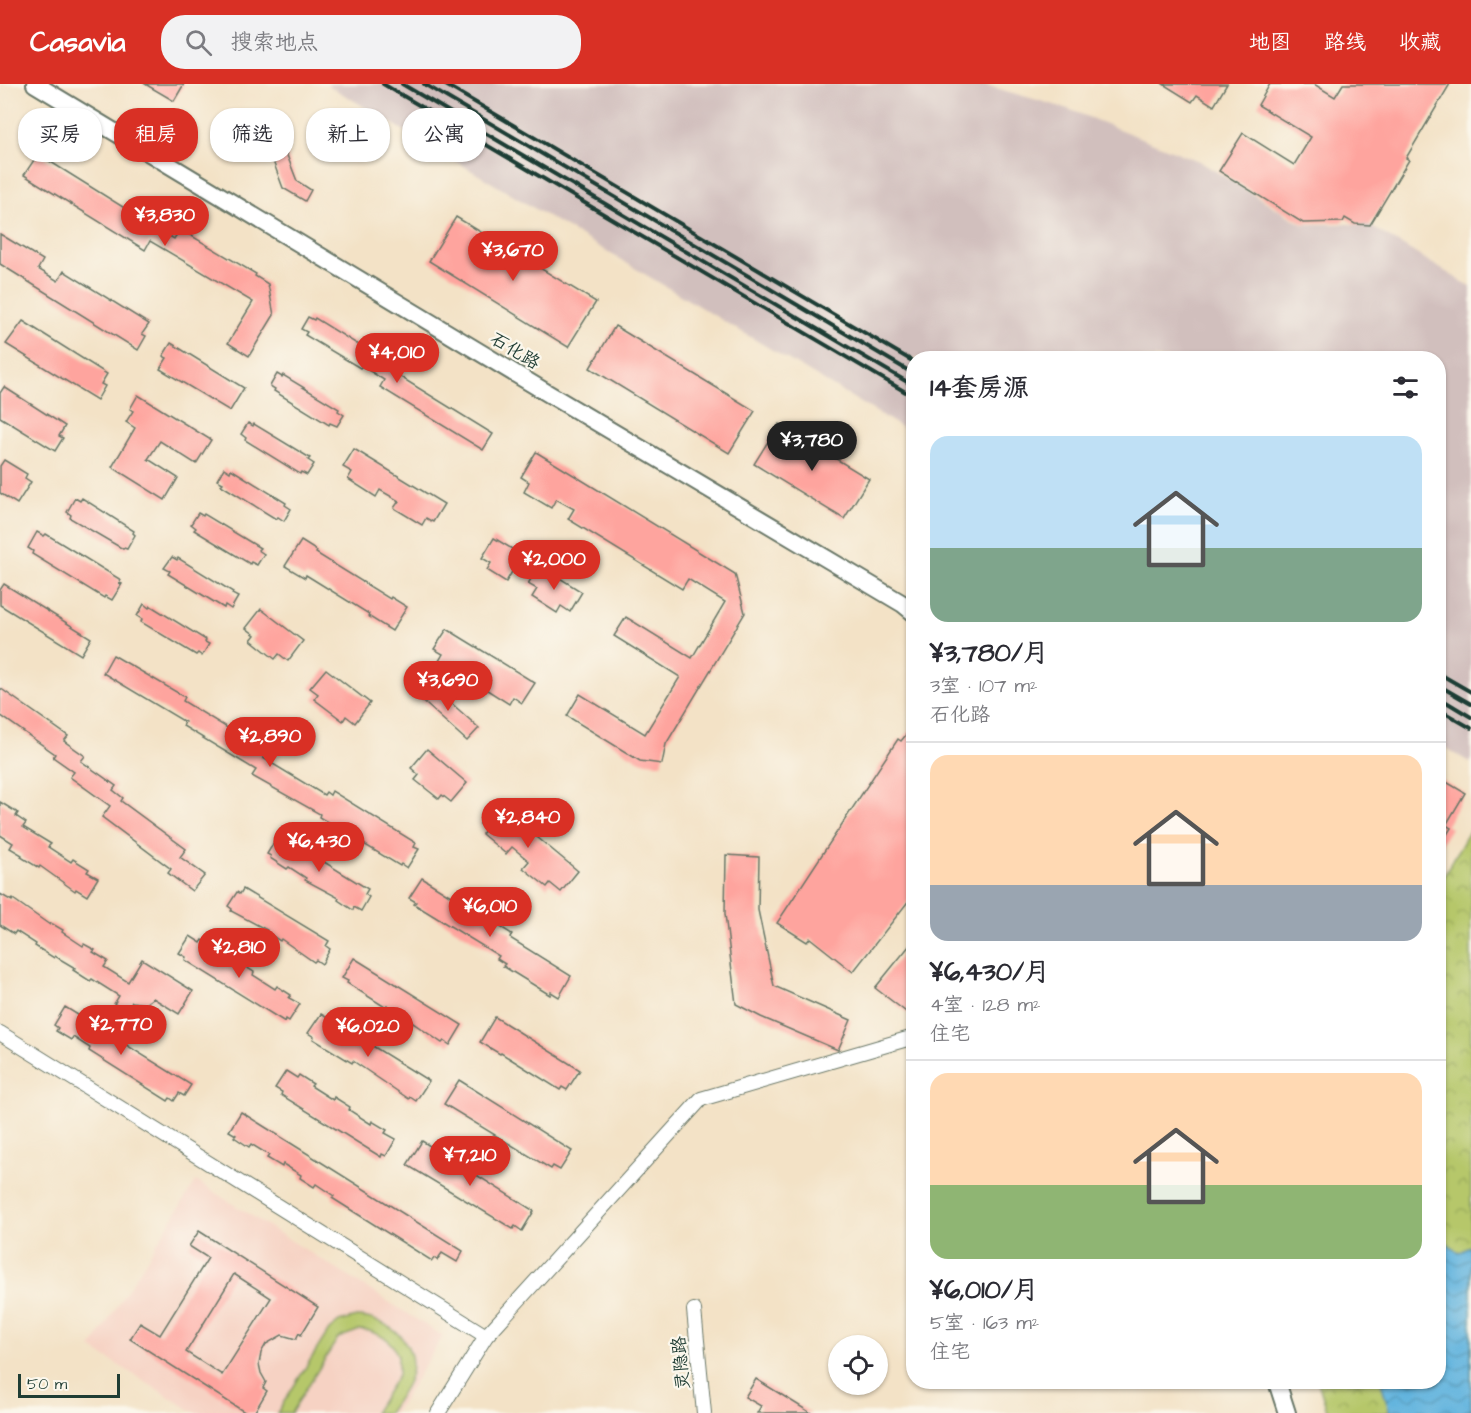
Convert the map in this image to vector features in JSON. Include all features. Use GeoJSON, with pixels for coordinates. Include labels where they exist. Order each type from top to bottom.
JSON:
{"type":"FeatureCollection","features":[{"type":"Feature","properties":{"kind":"street","name":"石化路"},"geometry":{"type":"LineString","coordinates":[[34,84],[906,608]]}},
{"type":"Feature","properties":{"kind":"street"},"geometry":{"type":"LineString","coordinates":[[0,1033],[486,1336]]}},
{"type":"Feature","properties":{"kind":"street"},"geometry":{"type":"LineString","coordinates":[[438,1413],[486,1336],[701,1099],[906,1039]]}},
{"type":"Feature","properties":{"kind":"street","name":"灵隐路"},"geometry":{"type":"LineString","coordinates":[[694,1310],[704,1413]]}},
{"type":"Feature","properties":{"kind":"street"},"geometry":{"type":"LineString","coordinates":[[1279,1389],[1287,1413]]}},
{"type":"Feature","properties":{"kind":"shaded area"},"geometry":{"type":"Polygon","coordinates":[[[326,84],[982,84],[1068,109],[1199,161],[1302,224],[1367,224],[1471,287],[1471,763],[1446,748],[1446,351],[906,351],[906,430],[457,162],[486,162],[486,108],[402,108],[402,129],[390,122],[390,108],[366,108],[326,84]]]}},
{"type":"Feature","properties":{"kind":"shaded area"},"geometry":{"type":"Polygon","coordinates":[[[196,1181],[443,1336],[395,1413],[195,1413],[91,1348],[196,1181]]]}},
{"type":"Feature","properties":{"kind":"green space"},"geometry":{"type":"Polygon","coordinates":[[[1471,828],[1471,1413],[1328,1413],[1320,1389],[1446,1389],[1446,873],[1471,828]]]}},
{"type":"Feature","properties":{"kind":"green space"},"geometry":{"type":"Polygon","coordinates":[[[356,1317],[368,1318],[391,1328],[407,1345],[411,1356],[412,1368],[408,1381],[388,1413],[374,1413],[398,1375],[398,1356],[387,1339],[370,1331],[360,1330],[338,1338],[291,1413],[277,1413],[329,1330],[339,1322],[356,1317]]]}},
{"type":"Feature","properties":{"kind":"water"},"geometry":{"type":"Polygon","coordinates":[[[1446,1242],[1459,1253],[1471,1246],[1471,1413],[1390,1413],[1383,1389],[1446,1389],[1446,1242]]]}},
{"type":"Feature","properties":{"kind":"building"},"geometry":{"type":"Polygon","coordinates":[[[145,84],[184,84],[174,101],[145,84]]]}},
{"type":"Feature","properties":{"kind":"building"},"geometry":{"type":"Polygon","coordinates":[[[1163,84],[1227,84],[1214,106],[1197,95],[1192,102],[1163,84]]]}},
{"type":"Feature","properties":{"kind":"building"},"geometry":{"type":"Polygon","coordinates":[[[1270,84],[1314,84],[1335,97],[1343,84],[1450,84],[1406,158],[1409,160],[1370,225],[1355,224],[1345,218],[1343,222],[1303,223],[1219,171],[1243,133],[1294,165],[1311,137],[1258,105],[1270,84]]]}},
{"type":"Feature","properties":{"kind":"building"},"geometry":{"type":"Polygon","coordinates":[[[33,162],[51,162],[174,239],[180,229],[256,274],[255,276],[268,284],[274,315],[249,356],[228,343],[253,302],[150,241],[145,250],[24,175],[33,162]]]}},
{"type":"Feature","properties":{"kind":"building"},"geometry":{"type":"Polygon","coordinates":[[[273,162],[290,162],[297,181],[311,190],[305,201],[283,188],[273,162]]]}},
{"type":"Feature","properties":{"kind":"building"},"geometry":{"type":"Polygon","coordinates":[[[456,217],[596,302],[568,347],[429,261],[456,217]]]}},
{"type":"Feature","properties":{"kind":"building"},"geometry":{"type":"Polygon","coordinates":[[[0,234],[43,260],[38,269],[58,281],[64,271],[149,324],[142,334],[146,336],[138,350],[0,264],[0,234]]]}},
{"type":"Feature","properties":{"kind":"building"},"geometry":{"type":"Polygon","coordinates":[[[308,317],[314,320],[315,318],[370,352],[369,354],[375,358],[373,360],[493,434],[483,450],[380,387],[384,380],[305,335],[307,332],[301,329],[308,317]]]}},
{"type":"Feature","properties":{"kind":"building"},"geometry":{"type":"Polygon","coordinates":[[[23,321],[107,374],[101,384],[105,386],[97,400],[6,344],[23,321]]]}},
{"type":"Feature","properties":{"kind":"building"},"geometry":{"type":"Polygon","coordinates":[[[615,326],[755,411],[729,453],[590,368],[615,326]]]}},
{"type":"Feature","properties":{"kind":"building"},"geometry":{"type":"Polygon","coordinates":[[[171,343],[244,388],[230,411],[160,369],[167,358],[163,356],[171,343]]]}},
{"type":"Feature","properties":{"kind":"building"},"geometry":{"type":"Polygon","coordinates":[[[277,374],[282,377],[283,375],[339,409],[338,411],[344,415],[337,426],[330,423],[329,425],[274,391],[275,389],[270,386],[277,374]]]}},
{"type":"Feature","properties":{"kind":"building"},"geometry":{"type":"Polygon","coordinates":[[[4,387],[65,426],[59,436],[63,438],[55,451],[0,417],[0,393],[4,387]]]}},
{"type":"Feature","properties":{"kind":"building"},"geometry":{"type":"Polygon","coordinates":[[[138,395],[211,440],[196,464],[160,441],[148,459],[178,478],[165,500],[112,467],[135,428],[126,422],[133,411],[130,409],[138,395]]]}},
{"type":"Feature","properties":{"kind":"building"},"geometry":{"type":"Polygon","coordinates":[[[248,423],[253,426],[254,424],[310,458],[308,460],[314,464],[307,475],[301,472],[300,474],[245,440],[246,438],[241,434],[248,423]]]}},
{"type":"Feature","properties":{"kind":"building"},"geometry":{"type":"Polygon","coordinates":[[[779,424],[869,479],[844,519],[754,464],[779,424]]]}},
{"type":"Feature","properties":{"kind":"building"},"geometry":{"type":"Polygon","coordinates":[[[354,449],[444,504],[433,522],[426,518],[422,525],[394,508],[399,501],[380,490],[376,497],[348,479],[352,472],[343,467],[354,449]]]}},
{"type":"Feature","properties":{"kind":"building"},"geometry":{"type":"Polygon","coordinates":[[[536,452],[735,574],[745,613],[666,744],[662,764],[640,761],[567,716],[580,694],[645,734],[680,677],[614,636],[626,617],[692,658],[725,602],[688,579],[682,589],[568,519],[574,509],[556,499],[551,508],[524,492],[529,482],[521,477],[536,452]]]}},
{"type":"Feature","properties":{"kind":"building"},"geometry":{"type":"Polygon","coordinates":[[[4,460],[27,474],[25,478],[31,482],[17,504],[0,493],[0,466],[4,460]]]}},
{"type":"Feature","properties":{"kind":"building"},"geometry":{"type":"Polygon","coordinates":[[[224,468],[230,472],[231,469],[286,503],[285,505],[291,509],[284,521],[278,517],[276,519],[221,485],[223,483],[217,480],[224,468]]]}},
{"type":"Feature","properties":{"kind":"building"},"geometry":{"type":"Polygon","coordinates":[[[75,498],[80,501],[82,498],[134,531],[135,535],[127,549],[123,549],[70,518],[71,515],[67,512],[75,498]]]}},
{"type":"Feature","properties":{"kind":"building"},"geometry":{"type":"Polygon","coordinates":[[[198,513],[203,516],[204,514],[260,548],[258,550],[264,554],[257,565],[251,562],[250,564],[194,530],[196,528],[191,524],[198,513]]]}},
{"type":"Feature","properties":{"kind":"building"},"geometry":{"type":"Polygon","coordinates":[[[37,532],[44,536],[46,534],[121,580],[119,583],[122,584],[112,600],[105,596],[104,598],[32,554],[33,551],[28,548],[37,532]]]}},
{"type":"Feature","properties":{"kind":"building"},"geometry":{"type":"Polygon","coordinates":[[[494,538],[522,555],[506,582],[487,570],[491,563],[482,558],[494,538]]]}},
{"type":"Feature","properties":{"kind":"building"},"geometry":{"type":"Polygon","coordinates":[[[301,541],[317,551],[316,553],[407,607],[392,631],[306,575],[305,578],[285,566],[301,541]]]}},
{"type":"Feature","properties":{"kind":"building"},"geometry":{"type":"Polygon","coordinates":[[[172,557],[177,560],[178,558],[233,592],[232,594],[238,597],[231,609],[225,605],[224,608],[168,574],[170,571],[164,568],[172,557]]]}},
{"type":"Feature","properties":{"kind":"building"},"geometry":{"type":"Polygon","coordinates":[[[539,565],[582,592],[570,612],[561,606],[557,613],[532,597],[537,589],[528,584],[539,565]]]}},
{"type":"Feature","properties":{"kind":"building"},"geometry":{"type":"Polygon","coordinates":[[[4,584],[91,638],[81,655],[0,605],[0,590],[4,584]]]}},
{"type":"Feature","properties":{"kind":"building"},"geometry":{"type":"Polygon","coordinates":[[[144,604],[206,640],[205,642],[209,644],[202,656],[198,653],[196,655],[141,622],[142,619],[137,616],[144,604]]]}},
{"type":"Feature","properties":{"kind":"building"},"geometry":{"type":"Polygon","coordinates":[[[261,609],[303,641],[288,661],[279,654],[275,659],[251,640],[255,635],[246,628],[261,609]]]}},
{"type":"Feature","properties":{"kind":"building"},"geometry":{"type":"Polygon","coordinates":[[[447,629],[535,683],[522,703],[513,697],[509,704],[484,688],[489,681],[467,667],[463,675],[439,661],[443,654],[434,649],[447,629]]]}},
{"type":"Feature","properties":{"kind":"building"},"geometry":{"type":"Polygon","coordinates":[[[113,655],[185,697],[183,701],[267,752],[263,758],[324,795],[326,792],[330,795],[332,791],[416,843],[414,847],[419,849],[407,868],[319,817],[320,814],[252,776],[256,770],[183,726],[185,722],[103,673],[113,655]]]}},
{"type":"Feature","properties":{"kind":"building"},"geometry":{"type":"Polygon","coordinates":[[[326,669],[370,703],[355,723],[346,716],[343,721],[314,699],[318,694],[310,688],[326,669]]]}},
{"type":"Feature","properties":{"kind":"building"},"geometry":{"type":"Polygon","coordinates":[[[429,683],[479,728],[467,741],[417,696],[429,683]]]}},
{"type":"Feature","properties":{"kind":"building"},"geometry":{"type":"Polygon","coordinates":[[[0,688],[68,736],[64,741],[85,756],[81,761],[116,786],[113,790],[123,798],[121,801],[186,849],[180,857],[205,875],[192,891],[168,873],[171,869],[102,817],[110,806],[70,777],[74,772],[53,757],[55,754],[0,715],[0,688]]]}},
{"type":"Feature","properties":{"kind":"building"},"geometry":{"type":"Polygon","coordinates":[[[906,735],[906,904],[853,972],[810,938],[807,942],[777,923],[898,739],[901,741],[906,735]]]}},
{"type":"Feature","properties":{"kind":"building"},"geometry":{"type":"Polygon","coordinates":[[[427,749],[467,783],[451,802],[442,795],[439,799],[415,780],[419,775],[411,768],[427,749]]]}},
{"type":"Feature","properties":{"kind":"building"},"geometry":{"type":"Polygon","coordinates":[[[1446,782],[1465,793],[1446,825],[1446,782]]]}},
{"type":"Feature","properties":{"kind":"building"},"geometry":{"type":"Polygon","coordinates":[[[0,802],[18,813],[16,816],[26,823],[23,827],[51,844],[48,847],[71,862],[73,859],[89,869],[87,872],[98,878],[87,896],[76,889],[75,891],[10,848],[13,843],[0,835],[0,802]]]}},
{"type":"Feature","properties":{"kind":"building"},"geometry":{"type":"Polygon","coordinates":[[[497,804],[578,871],[561,892],[550,883],[547,887],[523,868],[529,861],[512,847],[506,854],[482,834],[486,829],[480,824],[497,804]]]}},
{"type":"Feature","properties":{"kind":"building"},"geometry":{"type":"Polygon","coordinates":[[[1446,825],[1451,828],[1446,836],[1446,825]]]}},
{"type":"Feature","properties":{"kind":"building"},"geometry":{"type":"Polygon","coordinates":[[[282,836],[368,889],[365,894],[369,897],[361,911],[354,907],[353,910],[338,900],[339,898],[270,858],[271,856],[267,854],[276,839],[279,841],[282,836]]]}},
{"type":"Feature","properties":{"kind":"building"},"geometry":{"type":"Polygon","coordinates":[[[726,855],[759,857],[758,910],[774,986],[851,1020],[838,1050],[736,1004],[725,914],[726,855]]]}},
{"type":"Feature","properties":{"kind":"building"},"geometry":{"type":"Polygon","coordinates":[[[422,878],[512,934],[510,938],[571,976],[559,997],[551,992],[550,995],[503,966],[505,964],[497,959],[499,956],[414,904],[416,902],[409,898],[422,878]]]}},
{"type":"Feature","properties":{"kind":"building"},"geometry":{"type":"Polygon","coordinates":[[[243,889],[329,941],[326,946],[330,949],[322,964],[316,960],[314,962],[281,939],[280,941],[266,932],[267,930],[231,911],[232,909],[228,906],[237,892],[240,894],[243,889]]]}},
{"type":"Feature","properties":{"kind":"building"},"geometry":{"type":"Polygon","coordinates":[[[0,894],[12,901],[13,899],[50,925],[51,923],[63,930],[62,932],[83,946],[84,944],[95,950],[93,952],[108,961],[104,967],[128,982],[142,959],[193,991],[179,1014],[153,998],[145,1004],[132,1002],[126,1011],[114,1004],[119,996],[92,979],[90,981],[73,970],[75,968],[55,956],[54,958],[16,931],[14,934],[0,925],[0,894]]]}},
{"type":"Feature","properties":{"kind":"building"},"geometry":{"type":"Polygon","coordinates":[[[190,936],[201,943],[203,940],[217,949],[215,951],[237,965],[238,962],[254,972],[253,975],[275,989],[277,986],[291,995],[289,998],[300,1004],[289,1021],[286,1019],[285,1022],[185,960],[186,957],[179,953],[190,936]]]}},
{"type":"Feature","properties":{"kind":"building"},"geometry":{"type":"Polygon","coordinates":[[[906,950],[906,1012],[875,988],[906,950]]]}},
{"type":"Feature","properties":{"kind":"building"},"geometry":{"type":"Polygon","coordinates":[[[354,958],[462,1025],[450,1045],[444,1041],[442,1043],[387,1005],[385,1007],[347,983],[348,981],[342,978],[354,958]]]}},
{"type":"Feature","properties":{"kind":"building"},"geometry":{"type":"Polygon","coordinates":[[[65,1007],[191,1085],[184,1096],[179,1093],[174,1101],[170,1098],[168,1101],[89,1051],[90,1048],[73,1037],[71,1040],[56,1031],[58,1028],[54,1025],[65,1007]]]}},
{"type":"Feature","properties":{"kind":"building"},"geometry":{"type":"Polygon","coordinates":[[[321,1014],[429,1081],[416,1101],[410,1097],[409,1099],[353,1061],[352,1063],[313,1039],[314,1037],[308,1033],[321,1014]]]}},
{"type":"Feature","properties":{"kind":"building"},"geometry":{"type":"Polygon","coordinates":[[[495,1017],[580,1070],[567,1090],[562,1087],[560,1090],[480,1042],[495,1017]]]}},
{"type":"Feature","properties":{"kind":"building"},"geometry":{"type":"Polygon","coordinates":[[[286,1071],[297,1078],[299,1075],[313,1084],[311,1086],[333,1100],[334,1097],[350,1107],[349,1110],[371,1124],[372,1121],[387,1130],[385,1133],[396,1139],[386,1156],[382,1154],[381,1157],[281,1095],[282,1092],[275,1088],[286,1071]]]}},
{"type":"Feature","properties":{"kind":"building"},"geometry":{"type":"Polygon","coordinates":[[[459,1080],[572,1151],[560,1170],[553,1166],[551,1169],[444,1104],[459,1080]]]}},
{"type":"Feature","properties":{"kind":"building"},"geometry":{"type":"Polygon","coordinates":[[[241,1112],[463,1251],[457,1262],[442,1253],[437,1260],[434,1258],[432,1261],[332,1198],[334,1196],[316,1184],[314,1187],[300,1178],[301,1175],[267,1158],[269,1155],[251,1144],[249,1147],[234,1137],[236,1135],[229,1131],[241,1112]]]}},
{"type":"Feature","properties":{"kind":"building"},"geometry":{"type":"Polygon","coordinates":[[[422,1141],[534,1211],[522,1231],[515,1226],[513,1229],[407,1165],[422,1141]]]}},
{"type":"Feature","properties":{"kind":"building"},"geometry":{"type":"Polygon","coordinates":[[[199,1231],[318,1307],[301,1335],[299,1333],[296,1339],[282,1335],[266,1344],[259,1364],[266,1382],[263,1388],[267,1391],[254,1413],[246,1413],[130,1339],[140,1323],[160,1335],[208,1258],[189,1246],[199,1231]],[[234,1274],[186,1352],[222,1375],[271,1298],[234,1274]]]}},
{"type":"Feature","properties":{"kind":"building"},"geometry":{"type":"Polygon","coordinates":[[[756,1379],[811,1413],[757,1413],[761,1406],[745,1397],[756,1379]]]}},
{"type":"Feature","properties":{"kind":"railway"},"geometry":{"type":"LineString","coordinates":[[383,84],[906,392]]}},
{"type":"Feature","properties":{"kind":"railway"},"geometry":{"type":"LineString","coordinates":[[402,84],[906,381]]}},
{"type":"Feature","properties":{"kind":"railway"},"geometry":{"type":"LineString","coordinates":[[424,84],[906,369]]}},
{"type":"Feature","properties":{"kind":"railway"},"geometry":{"type":"LineString","coordinates":[[444,84],[906,357]]}},
{"type":"Feature","properties":{"kind":"railway"},"geometry":{"type":"LineString","coordinates":[[1446,678],[1471,692]]}},
{"type":"Feature","properties":{"kind":"railway"},"geometry":{"type":"LineString","coordinates":[[1446,690],[1471,704]]}},
{"type":"Feature","properties":{"kind":"railway"},"geometry":{"type":"LineString","coordinates":[[1446,702],[1471,717]]}},
{"type":"Feature","properties":{"kind":"railway"},"geometry":{"type":"LineString","coordinates":[[1446,714],[1471,728]]}}]}
